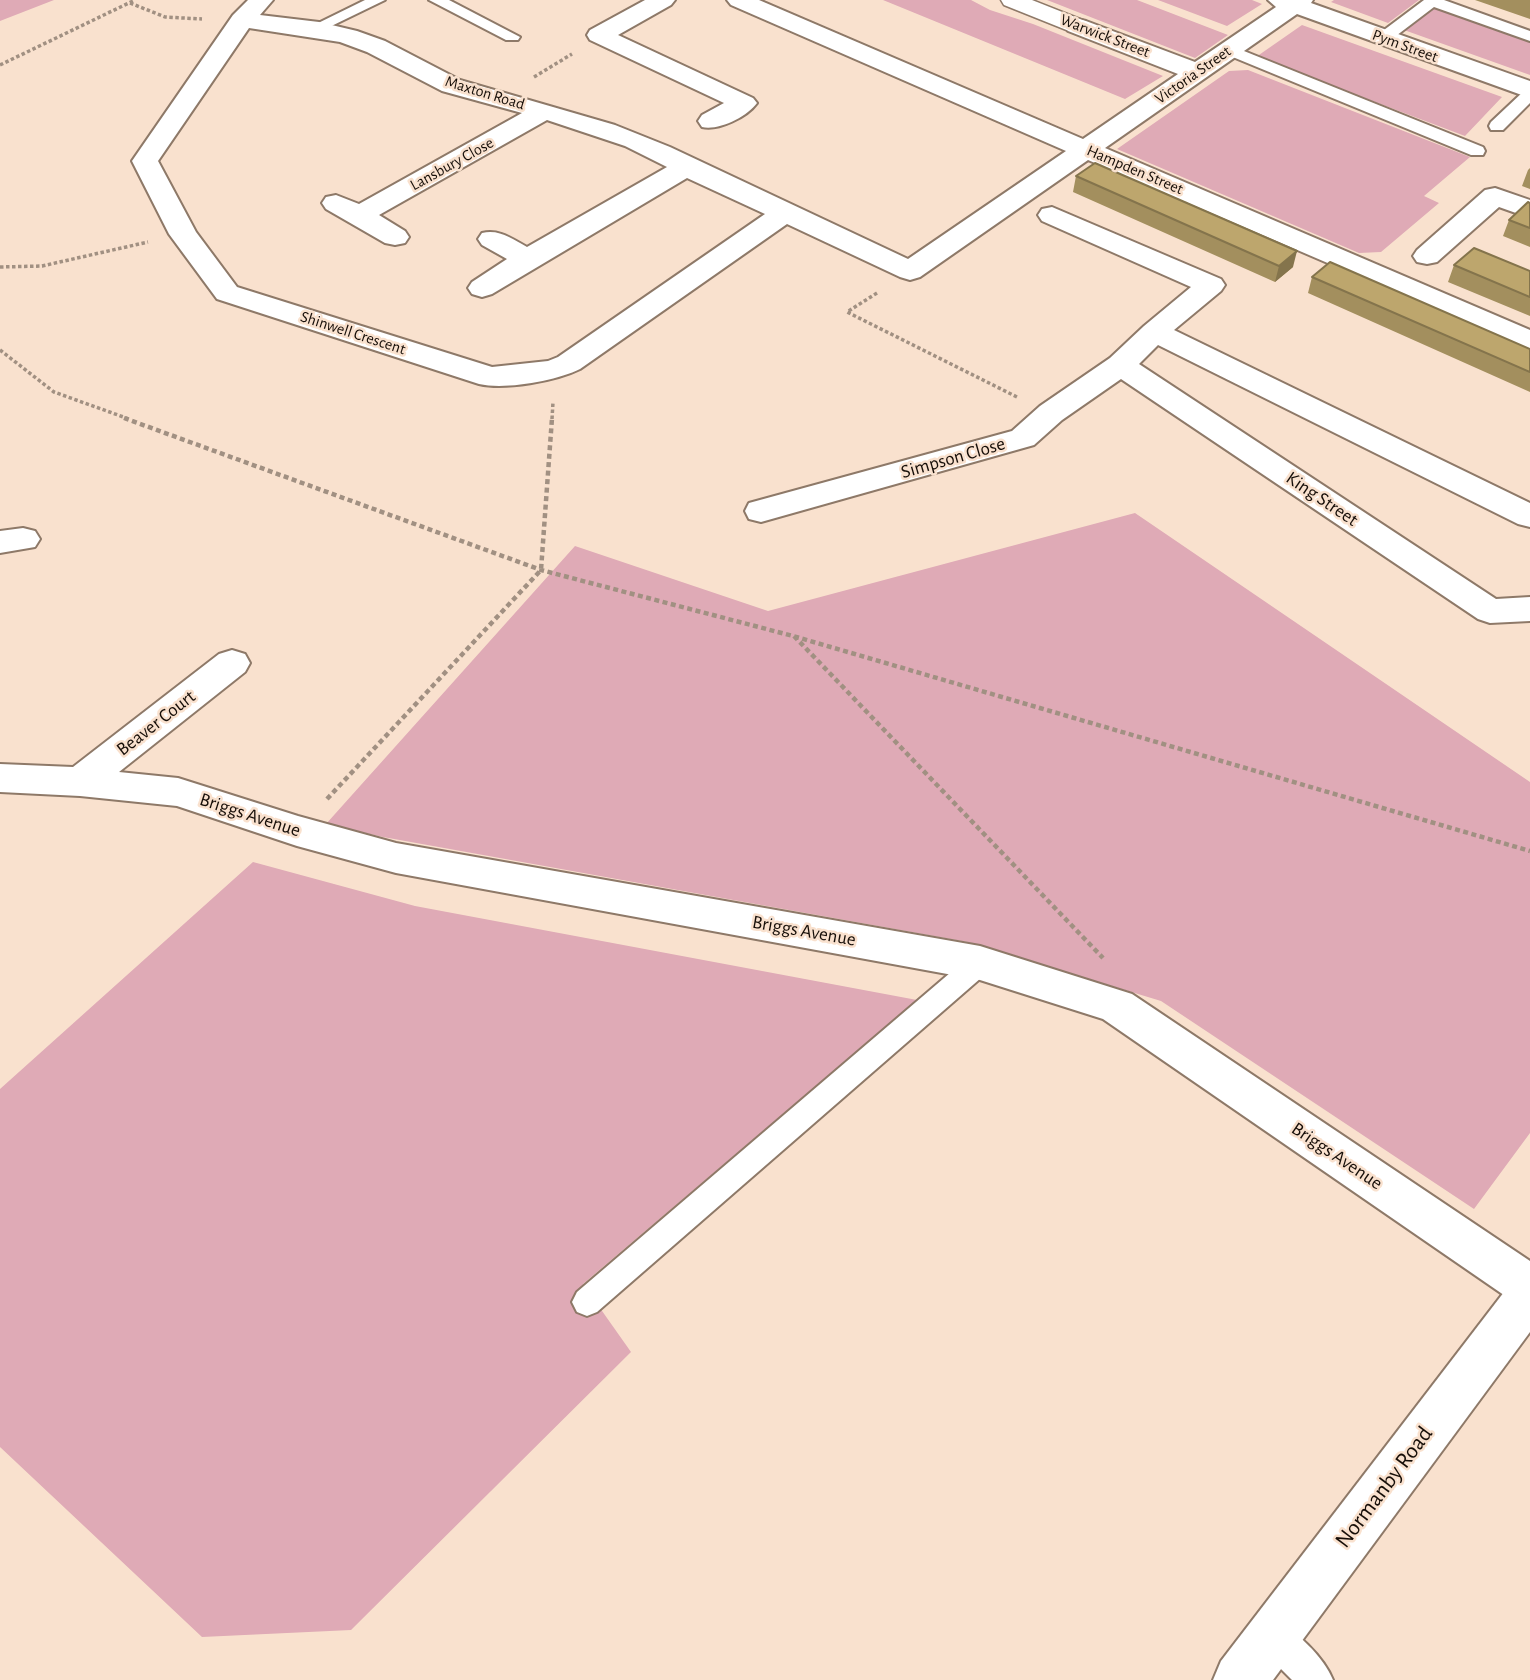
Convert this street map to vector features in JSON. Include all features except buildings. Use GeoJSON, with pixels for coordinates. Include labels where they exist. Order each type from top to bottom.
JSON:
{"type":"FeatureCollection","features":[{"type":"Feature","properties":{"kind":"street"},"geometry":{"type":"LineString","coordinates":[[599,35],[663,0]]}},
{"type":"Feature","properties":{"kind":"street","name":"Hampden Street"},"geometry":{"type":"LineString","coordinates":[[739,0],[1530,341]]}},
{"type":"Feature","properties":{"kind":"street","name":"Warwick Street"},"geometry":{"type":"LineString","coordinates":[[1012,0],[1198,72]]}},
{"type":"Feature","properties":{"kind":"street","name":"Victoria Street"},"geometry":{"type":"LineString","coordinates":[[1086,149],[1229,50],[1292,2]]}},
{"type":"Feature","properties":{"kind":"street","name":"Pym Street"},"geometry":{"type":"LineString","coordinates":[[1292,2],[1382,39],[1530,92]]}},
{"type":"Feature","properties":{"kind":"street","name":"Maxton Road"},"geometry":{"type":"LineString","coordinates":[[251,10],[312,30],[363,41],[462,89],[544,111],[660,151],[686,167],[910,271]]}},
{"type":"Feature","properties":{"kind":"street","name":"Shinwell Crescent"},"geometry":{"type":"LineString","coordinates":[[251,10],[145,161],[183,234],[227,293],[490,377],[555,370],[786,213]]}},
{"type":"Feature","properties":{"kind":"street"},"geometry":{"type":"LineString","coordinates":[[599,35],[744,103],[711,121]]}},
{"type":"Feature","properties":{"kind":"street","name":"Lansbury Close"},"geometry":{"type":"LineString","coordinates":[[396,237],[348,209],[509,133],[544,111]]}},
{"type":"Feature","properties":{"kind":"street"},"geometry":{"type":"LineString","coordinates":[[910,271],[1086,149]]}},
{"type":"Feature","properties":{"kind":"street"},"geometry":{"type":"LineString","coordinates":[[482,288],[686,167]]}},
{"type":"Feature","properties":{"kind":"street"},"geometry":{"type":"LineString","coordinates":[[1427,256],[1495,197],[1530,210]]}},
{"type":"Feature","properties":{"kind":"street","name":"Simpson Close"},"geometry":{"type":"LineString","coordinates":[[761,511],[1023,438],[1051,413],[1121,365],[1154,332],[1211,285],[1052,215]]}},
{"type":"Feature","properties":{"kind":"street"},"geometry":{"type":"LineString","coordinates":[[492,239],[527,259]]}},
{"type":"Feature","properties":{"kind":"street"},"geometry":{"type":"LineString","coordinates":[[1154,332],[1530,516]]}},
{"type":"Feature","properties":{"kind":"street","name":"King Street"},"geometry":{"type":"LineString","coordinates":[[1121,365],[1490,611],[1530,609]]}},
{"type":"Feature","properties":{"kind":"street","name":"Beaver Court"},"geometry":{"type":"LineString","coordinates":[[80,782],[232,663]]}},
{"type":"Feature","properties":{"kind":"street","name":"Briggs Avenue"},"geometry":{"type":"LineString","coordinates":[[0,778],[80,782],[178,792],[297,831],[396,858],[981,963],[1117,1006],[1530,1287]]}},
{"type":"Feature","properties":{"kind":"street","name":"Normanby Road"},"geometry":{"type":"LineString","coordinates":[[1240,1680],[1530,1294]]}},
{"type":"Feature","properties":{"kind":"lane"},"geometry":{"type":"LineString","coordinates":[[312,30],[377,0]]}},
{"type":"Feature","properties":{"kind":"lane"},"geometry":{"type":"LineString","coordinates":[[437,0],[512,37]]}},
{"type":"Feature","properties":{"kind":"lane"},"geometry":{"type":"LineString","coordinates":[[1382,39],[1432,1],[1530,36]]}},
{"type":"Feature","properties":{"kind":"lane"},"geometry":{"type":"LineString","coordinates":[[1229,50],[1477,151]]}},
{"type":"Feature","properties":{"kind":"lane"},"geometry":{"type":"LineString","coordinates":[[1497,126],[1530,92]]}},
{"type":"Feature","properties":{"kind":"lane"},"geometry":{"type":"LineString","coordinates":[[587,1302],[981,963]]}},
{"type":"Feature","properties":{"kind":"lane"},"geometry":{"type":"LineString","coordinates":[[1272,1636],[1317,1680]]}},
{"type":"Feature","properties":{"kind":"path"},"geometry":{"type":"LineString","coordinates":[[0,65],[135,0]]}},
{"type":"Feature","properties":{"kind":"path"},"geometry":{"type":"LineString","coordinates":[[130,2],[165,17],[251,10]]}},
{"type":"Feature","properties":{"kind":"path"},"geometry":{"type":"LineString","coordinates":[[497,98],[561,61],[599,35]]}},
{"type":"Feature","properties":{"kind":"path"},"geometry":{"type":"LineString","coordinates":[[0,267],[42,266],[183,234]]}},
{"type":"Feature","properties":{"kind":"path"},"geometry":{"type":"LineString","coordinates":[[910,271],[847,312],[1051,413]]}},
{"type":"Feature","properties":{"kind":"path"},"geometry":{"type":"LineString","coordinates":[[0,350],[54,392],[541,570],[793,636],[1530,851]]}},
{"type":"Feature","properties":{"kind":"path"},"geometry":{"type":"LineString","coordinates":[[297,831],[541,570],[555,370]]}},
{"type":"Feature","properties":{"kind":"path"},"geometry":{"type":"LineString","coordinates":[[793,636],[1123,979],[1117,1006]]}},
{"type":"Feature","properties":{"kind":"shaded area"},"geometry":{"type":"Polygon","coordinates":[[[0,0],[54,0],[0,21],[0,0]]]}},
{"type":"Feature","properties":{"kind":"shaded area"},"geometry":{"type":"Polygon","coordinates":[[[883,0],[971,0],[990,10],[1033,24],[1163,76],[1125,99],[883,0]]]}},
{"type":"Feature","properties":{"kind":"shaded area"},"geometry":{"type":"Polygon","coordinates":[[[1047,0],[1137,0],[1228,35],[1195,58],[1047,0]]]}},
{"type":"Feature","properties":{"kind":"shaded area"},"geometry":{"type":"Polygon","coordinates":[[[1158,0],[1252,0],[1262,4],[1227,26],[1158,0]]]}},
{"type":"Feature","properties":{"kind":"shaded area"},"geometry":{"type":"Polygon","coordinates":[[[1419,0],[1388,23],[1331,2],[1419,0]]]}},
{"type":"Feature","properties":{"kind":"shaded area"},"geometry":{"type":"Polygon","coordinates":[[[1434,7],[1530,41],[1530,75],[1404,30],[1434,7]]]}},
{"type":"Feature","properties":{"kind":"shaded area"},"geometry":{"type":"Polygon","coordinates":[[[1302,25],[1502,97],[1465,136],[1256,57],[1302,25]]]}},
{"type":"Feature","properties":{"kind":"shaded area"},"geometry":{"type":"Polygon","coordinates":[[[1248,70],[1470,157],[1424,196],[1439,203],[1381,252],[1359,253],[1117,149],[1229,71],[1248,70]]]}},
{"type":"Feature","properties":{"kind":"shaded area"},"geometry":{"type":"Polygon","coordinates":[[[1135,513],[1530,782],[1530,1133],[1474,1209],[1161,1001],[967,942],[383,837],[326,824],[575,546],[768,611],[1135,513]]]}},
{"type":"Feature","properties":{"kind":"shaded area"},"geometry":{"type":"Polygon","coordinates":[[[253,862],[415,906],[917,1000],[583,1284],[631,1352],[351,1630],[202,1637],[0,1447],[0,1089],[253,862]]]}}]}
